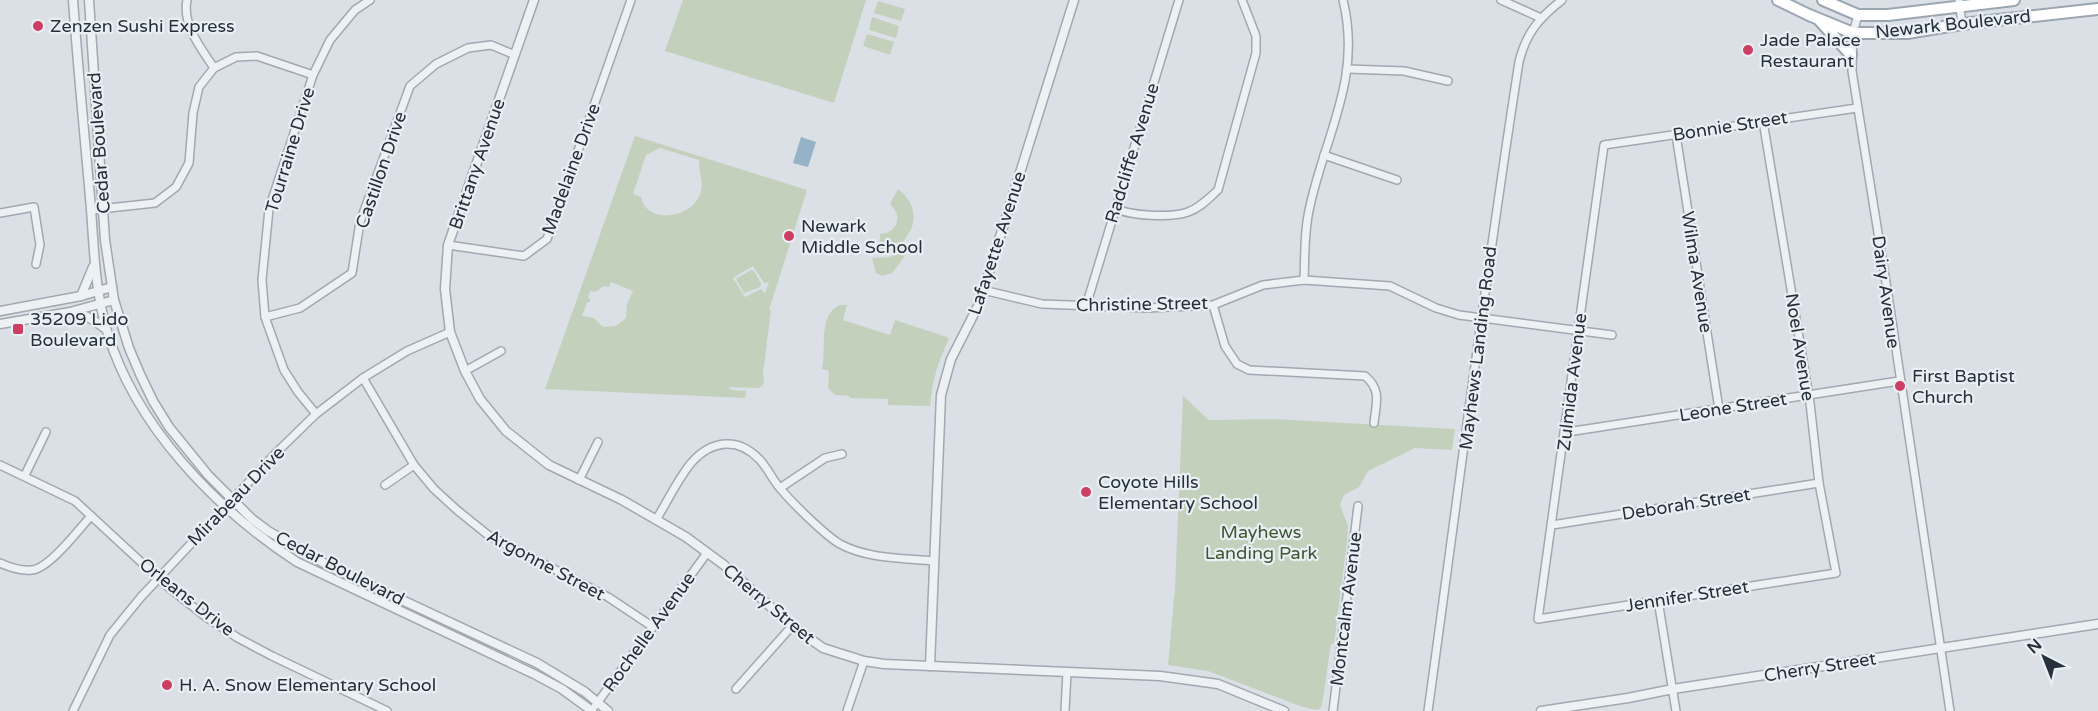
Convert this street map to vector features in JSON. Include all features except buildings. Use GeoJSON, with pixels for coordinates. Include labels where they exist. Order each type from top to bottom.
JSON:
{"type":"FeatureCollection","features":[{"type":"Feature","properties":{"kind":"main road","name":"Newark Boulevard"},"geometry":{"type":"LineString","coordinates":[[1778,0],[1853,33],[1907,33],[1962,24],[2098,9]]}},
{"type":"Feature","properties":{"kind":"main road","name":"Newark Boulevard"},"geometry":{"type":"LineString","coordinates":[[1823,0],[1858,15],[1888,15],[1959,3],[2014,0]]}},
{"type":"Feature","properties":{"kind":"main road"},"geometry":{"type":"LineString","coordinates":[[1818,19],[1851,55]]}},
{"type":"Feature","properties":{"kind":"street","name":"Cedar Boulevard"},"geometry":{"type":"LineString","coordinates":[[73,0],[94,260],[99,291],[106,329],[127,381],[141,408],[183,461],[225,507],[259,537],[297,562],[534,674],[562,689],[592,711]]}},
{"type":"Feature","properties":{"kind":"street","name":"Cedar Boulevard"},"geometry":{"type":"LineString","coordinates":[[89,0],[103,208],[114,300],[129,348],[153,401],[189,453],[232,500],[260,525],[301,551],[507,647],[566,680],[609,711]]}},
{"type":"Feature","properties":{"kind":"street"},"geometry":{"type":"LineString","coordinates":[[187,0],[186,7],[193,36],[214,68]]}},
{"type":"Feature","properties":{"kind":"street","name":"Tourraine Drive"},"geometry":{"type":"LineString","coordinates":[[316,414],[298,393],[284,370],[265,317],[262,280],[269,208],[313,75],[330,40],[355,10],[369,0]]}},
{"type":"Feature","properties":{"kind":"street","name":"Brittany Avenue"},"geometry":{"type":"LineString","coordinates":[[450,332],[445,289],[448,245],[534,0]]}},
{"type":"Feature","properties":{"kind":"street","name":"Madelaine Drive"},"geometry":{"type":"LineString","coordinates":[[448,245],[524,256],[547,239],[631,0]]}},
{"type":"Feature","properties":{"kind":"street","name":"Lafayette Avenue"},"geometry":{"type":"LineString","coordinates":[[930,666],[941,395],[951,359],[972,321],[983,291],[1074,0]]}},
{"type":"Feature","properties":{"kind":"street","name":"Radcliffe Avenue"},"geometry":{"type":"LineString","coordinates":[[1086,306],[1179,0]]}},
{"type":"Feature","properties":{"kind":"street"},"geometry":{"type":"LineString","coordinates":[[1114,208],[1128,213],[1159,215],[1187,213],[1201,205],[1218,190],[1256,53],[1256,36],[1242,0]]}},
{"type":"Feature","properties":{"kind":"street"},"geometry":{"type":"LineString","coordinates":[[1304,280],[1305,241],[1310,207],[1343,96],[1348,69],[1349,39],[1343,0]]}},
{"type":"Feature","properties":{"kind":"street"},"geometry":{"type":"LineString","coordinates":[[1501,0],[1541,18]]}},
{"type":"Feature","properties":{"kind":"street","name":"Mayhews Landing Road"},"geometry":{"type":"LineString","coordinates":[[1428,711],[1481,319],[1519,62],[1525,40],[1541,18],[1562,0]]}},
{"type":"Feature","properties":{"kind":"street"},"geometry":{"type":"LineString","coordinates":[[1959,3],[1962,24]]}},
{"type":"Feature","properties":{"kind":"street","name":"Dairy Avenue"},"geometry":{"type":"LineString","coordinates":[[1858,15],[1853,33],[1852,71],[1950,711]]}},
{"type":"Feature","properties":{"kind":"street","name":"Castillon Drive"},"geometry":{"type":"LineString","coordinates":[[265,317],[300,308],[352,273],[360,222],[410,86],[436,64],[468,48],[491,45],[515,55]]}},
{"type":"Feature","properties":{"kind":"street"},"geometry":{"type":"LineString","coordinates":[[91,210],[155,203],[176,187],[189,163],[193,113],[199,87],[214,68],[236,57],[256,56],[313,75]]}},
{"type":"Feature","properties":{"kind":"street"},"geometry":{"type":"LineString","coordinates":[[1348,69],[1404,71],[1448,81]]}},
{"type":"Feature","properties":{"kind":"street","name":"Bonnie Street"},"geometry":{"type":"LineString","coordinates":[[1604,145],[1857,108]]}},
{"type":"Feature","properties":{"kind":"street","name":"Noel Avenue"},"geometry":{"type":"LineString","coordinates":[[1763,121],[1808,395],[1819,483],[1836,573]]}},
{"type":"Feature","properties":{"kind":"street","name":"Wilma Avenue"},"geometry":{"type":"LineString","coordinates":[[1676,135],[1719,409]]}},
{"type":"Feature","properties":{"kind":"street","name":"Zulmida Avenue"},"geometry":{"type":"LineString","coordinates":[[1538,620],[1604,145]]}},
{"type":"Feature","properties":{"kind":"street"},"geometry":{"type":"LineString","coordinates":[[1324,155],[1397,180]]}},
{"type":"Feature","properties":{"kind":"street"},"geometry":{"type":"LineString","coordinates":[[0,213],[34,207],[40,245],[36,264]]}},
{"type":"Feature","properties":{"kind":"street"},"geometry":{"type":"LineString","coordinates":[[81,296],[91,274],[94,260]]}},
{"type":"Feature","properties":{"kind":"street","name":"Christine Street"},"geometry":{"type":"LineString","coordinates":[[983,291],[1042,304],[1147,308],[1214,305],[1263,285],[1304,280],[1390,286],[1448,313],[1612,335]]}},
{"type":"Feature","properties":{"kind":"street"},"geometry":{"type":"LineString","coordinates":[[0,311],[81,296],[112,287]]}},
{"type":"Feature","properties":{"kind":"street"},"geometry":{"type":"LineString","coordinates":[[0,324],[70,312],[114,300]]}},
{"type":"Feature","properties":{"kind":"street"},"geometry":{"type":"LineString","coordinates":[[1214,305],[1225,346],[1237,364],[1249,370],[1365,375],[1373,382],[1377,392],[1374,423]]}},
{"type":"Feature","properties":{"kind":"street"},"geometry":{"type":"LineString","coordinates":[[70,312],[83,314],[106,329]]}},
{"type":"Feature","properties":{"kind":"street","name":"Cherry Street"},"geometry":{"type":"LineString","coordinates":[[450,332],[465,371],[480,399],[506,431],[549,465],[686,537],[792,626],[823,648],[864,661],[1160,676],[1218,684],[1284,711]]}},
{"type":"Feature","properties":{"kind":"street","name":"Mirabeau Drive"},"geometry":{"type":"LineString","coordinates":[[73,711],[110,635],[158,578],[316,414],[363,378],[407,351],[450,332]]}},
{"type":"Feature","properties":{"kind":"street"},"geometry":{"type":"LineString","coordinates":[[465,371],[501,351]]}},
{"type":"Feature","properties":{"kind":"street","name":"Argonne Street"},"geometry":{"type":"LineString","coordinates":[[363,378],[414,465],[435,489],[488,535],[608,597],[653,627]]}},
{"type":"Feature","properties":{"kind":"street","name":"Leone Street"},"geometry":{"type":"LineString","coordinates":[[1566,430],[1574,431],[1899,381]]}},
{"type":"Feature","properties":{"kind":"street"},"geometry":{"type":"LineString","coordinates":[[24,475],[46,432]]}},
{"type":"Feature","properties":{"kind":"street"},"geometry":{"type":"LineString","coordinates":[[579,480],[598,442]]}},
{"type":"Feature","properties":{"kind":"street"},"geometry":{"type":"LineString","coordinates":[[656,520],[692,463],[705,450],[719,444],[734,443],[748,449],[760,460],[780,489],[838,543],[858,552],[878,556],[934,561]]}},
{"type":"Feature","properties":{"kind":"street"},"geometry":{"type":"LineString","coordinates":[[780,489],[825,458],[842,454]]}},
{"type":"Feature","properties":{"kind":"street","name":"Orleans Drive"},"geometry":{"type":"LineString","coordinates":[[0,465],[75,501],[158,578],[206,617],[238,638],[387,711]]}},
{"type":"Feature","properties":{"kind":"street"},"geometry":{"type":"LineString","coordinates":[[385,485],[414,465]]}},
{"type":"Feature","properties":{"kind":"street","name":"Deborah Street"},"geometry":{"type":"LineString","coordinates":[[1552,525],[1819,483]]}},
{"type":"Feature","properties":{"kind":"street","name":"Montcalm Avenue"},"geometry":{"type":"LineString","coordinates":[[1333,711],[1358,506]]}},
{"type":"Feature","properties":{"kind":"street"},"geometry":{"type":"LineString","coordinates":[[0,563],[15,569],[34,570],[48,562],[92,516]]}},
{"type":"Feature","properties":{"kind":"street","name":"Rochelle Avenue"},"geometry":{"type":"LineString","coordinates":[[592,711],[707,553]]}},
{"type":"Feature","properties":{"kind":"street","name":"Jennifer Street"},"geometry":{"type":"LineString","coordinates":[[1538,620],[1836,573]]}},
{"type":"Feature","properties":{"kind":"street"},"geometry":{"type":"LineString","coordinates":[[1658,600],[1676,711]]}},
{"type":"Feature","properties":{"kind":"street","name":"Cherry Street"},"geometry":{"type":"LineString","coordinates":[[1541,711],[2098,624]]}},
{"type":"Feature","properties":{"kind":"street"},"geometry":{"type":"LineString","coordinates":[[736,689],[792,626]]}},
{"type":"Feature","properties":{"kind":"street"},"geometry":{"type":"LineString","coordinates":[[847,711],[864,661]]}},
{"type":"Feature","properties":{"kind":"street"},"geometry":{"type":"LineString","coordinates":[[1065,711],[1067,672]]}},
{"type":"Feature","properties":{"kind":"green space"},"geometry":{"type":"Polygon","coordinates":[[[683,0],[866,0],[834,103],[665,51],[683,0]]]}},
{"type":"Feature","properties":{"kind":"green space"},"geometry":{"type":"Polygon","coordinates":[[[878,1],[905,9],[901,21],[874,13],[878,1]]]}},
{"type":"Feature","properties":{"kind":"green space"},"geometry":{"type":"Polygon","coordinates":[[[872,17],[899,26],[896,38],[869,30],[872,17]]]}},
{"type":"Feature","properties":{"kind":"green space"},"geometry":{"type":"Polygon","coordinates":[[[867,34],[894,42],[890,55],[863,46],[867,34]]]}},
{"type":"Feature","properties":{"kind":"green space"},"geometry":{"type":"Polygon","coordinates":[[[635,136],[807,190],[769,310],[771,310],[763,373],[764,383],[759,388],[728,387],[732,390],[746,391],[745,398],[545,389],[635,136]],[[660,148],[646,155],[633,194],[641,197],[644,205],[650,211],[666,215],[675,214],[691,206],[700,195],[702,185],[699,160],[660,148]],[[753,266],[733,278],[745,297],[761,289],[765,293],[769,282],[764,283],[753,266]],[[611,282],[609,287],[604,286],[595,292],[590,291],[588,298],[591,299],[589,303],[587,302],[582,316],[594,318],[603,327],[616,326],[626,318],[627,304],[633,291],[611,282]]]}},
{"type":"Feature","properties":{"kind":"green space"},"geometry":{"type":"Polygon","coordinates":[[[898,189],[906,197],[913,211],[912,227],[902,249],[879,255],[880,234],[891,230],[897,223],[896,213],[890,204],[898,189]]]}},
{"type":"Feature","properties":{"kind":"green space"},"geometry":{"type":"Polygon","coordinates":[[[901,253],[905,256],[892,273],[882,276],[876,273],[872,258],[889,257],[901,253]]]}},
{"type":"Feature","properties":{"kind":"green space"},"geometry":{"type":"Polygon","coordinates":[[[751,270],[761,283],[760,287],[744,293],[736,279],[751,270]]]}},
{"type":"Feature","properties":{"kind":"green space"},"geometry":{"type":"Polygon","coordinates":[[[840,305],[847,305],[843,320],[890,335],[895,320],[949,339],[936,372],[930,406],[888,405],[888,399],[850,398],[835,395],[828,388],[829,371],[822,369],[824,332],[828,316],[840,305]]]}},
{"type":"Feature","properties":{"kind":"green space","name":"Mayhews Landing Park"},"geometry":{"type":"Polygon","coordinates":[[[1183,396],[1209,420],[1274,419],[1455,429],[1452,450],[1415,448],[1368,471],[1359,487],[1344,495],[1340,505],[1348,526],[1347,541],[1334,644],[1331,644],[1320,709],[1300,706],[1208,671],[1168,665],[1175,588],[1183,396]]]}},
{"type":"Feature","properties":{"kind":"water"},"geometry":{"type":"Polygon","coordinates":[[[801,137],[816,142],[808,167],[793,163],[801,137]]]}},
{"type":"Feature","properties":{"kind":"place","name":"Zenzen Sushi Express"},"geometry":{"type":"Point","coordinates":[38,26]}},
{"type":"Feature","properties":{"kind":"place","name":"Jade Palace Restaurant"},"geometry":{"type":"Point","coordinates":[1748,50]}},
{"type":"Feature","properties":{"kind":"place","name":"Newark Middle School"},"geometry":{"type":"Point","coordinates":[789,236]}},
{"type":"Feature","properties":{"kind":"place","name":"35209 Lido Boulevard"},"geometry":{"type":"Point","coordinates":[18,329]}},
{"type":"Feature","properties":{"kind":"place","name":"First Baptist Church"},"geometry":{"type":"Point","coordinates":[1900,386]}},
{"type":"Feature","properties":{"kind":"place","name":"Coyote Hills Elementary School"},"geometry":{"type":"Point","coordinates":[1086,492]}},
{"type":"Feature","properties":{"kind":"place","name":"H. A. Snow Elementary School"},"geometry":{"type":"Point","coordinates":[167,685]}}]}
